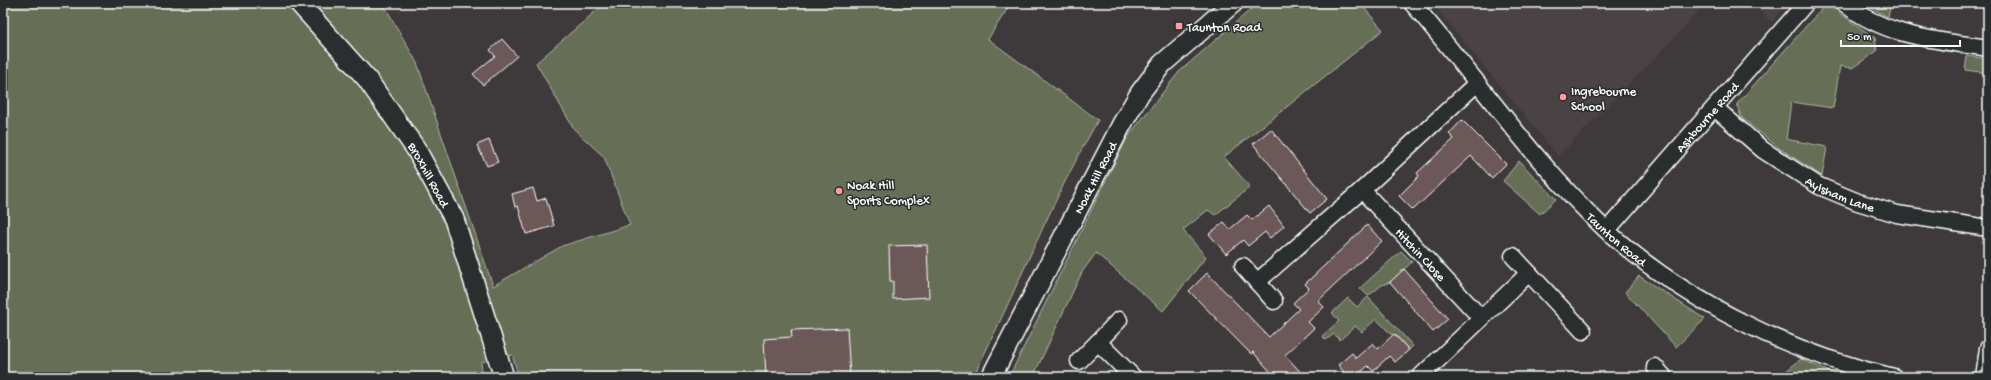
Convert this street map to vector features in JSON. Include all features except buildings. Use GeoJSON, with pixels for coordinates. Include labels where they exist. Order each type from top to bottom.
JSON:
{"type":"FeatureCollection","features":[{"type":"Feature","properties":{"kind":"street","name":"Broxhill Road"},"geometry":{"type":"LineString","coordinates":[[299,3],[367,79],[416,149],[454,219],[504,377]]}},
{"type":"Feature","properties":{"kind":"street","name":"Noak Hill Road"},"geometry":{"type":"LineString","coordinates":[[991,377],[1122,124],[1140,93],[1162,64],[1233,3]]}},
{"type":"Feature","properties":{"kind":"street","name":"Taunton Road"},"geometry":{"type":"LineString","coordinates":[[1412,3],[1548,170],[1607,230],[1677,285],[1709,304],[1777,338],[1857,373],[1894,377]]}},
{"type":"Feature","properties":{"kind":"street","name":"Ashbourne Road"},"geometry":{"type":"LineString","coordinates":[[1607,230],[1806,3]]}},
{"type":"Feature","properties":{"kind":"street"},"geometry":{"type":"LineString","coordinates":[[1844,3],[1881,26],[1914,37],[1988,48]]}},
{"type":"Feature","properties":{"kind":"street"},"geometry":{"type":"LineString","coordinates":[[1257,282],[1362,190],[1477,83]]}},
{"type":"Feature","properties":{"kind":"street","name":"Aylsham Lane"},"geometry":{"type":"LineString","coordinates":[[1715,108],[1763,150],[1819,186],[1858,202],[1897,214],[1988,228]]}},
{"type":"Feature","properties":{"kind":"street","name":"Hitchin Close"},"geometry":{"type":"LineString","coordinates":[[1362,190],[1481,318]]}},
{"type":"Feature","properties":{"kind":"street"},"geometry":{"type":"LineString","coordinates":[[1513,256],[1583,331]]}},
{"type":"Feature","properties":{"kind":"street"},"geometry":{"type":"LineString","coordinates":[[1243,266],[1274,301]]}},
{"type":"Feature","properties":{"kind":"street"},"geometry":{"type":"LineString","coordinates":[[1420,377],[1529,273]]}},
{"type":"Feature","properties":{"kind":"street"},"geometry":{"type":"LineString","coordinates":[[1079,361],[1120,320]]}},
{"type":"Feature","properties":{"kind":"street"},"geometry":{"type":"LineString","coordinates":[[1098,342],[1133,377]]}},
{"type":"Feature","properties":{"kind":"street"},"geometry":{"type":"LineString","coordinates":[[1984,377],[1988,348]]}},
{"type":"Feature","properties":{"kind":"shaded area","name":"Ingrebourne School"},"geometry":{"type":"Polygon","coordinates":[[[1706,3],[1655,58],[1558,156],[1433,4],[1706,3]]]}},
{"type":"Feature","properties":{"kind":"shaded area"},"geometry":{"type":"Polygon","coordinates":[[[1750,3],[1788,3],[1772,22],[1750,3]]]}},
{"type":"Feature","properties":{"kind":"green space"},"geometry":{"type":"Polygon","coordinates":[[[3,3],[383,3],[417,63],[493,286],[562,246],[630,225],[604,157],[574,129],[536,63],[605,3],[1011,3],[988,39],[1098,120],[1064,183],[973,377],[519,377],[512,355],[481,362],[483,377],[3,377],[3,3]]]}},
{"type":"Feature","properties":{"kind":"green space"},"geometry":{"type":"Polygon","coordinates":[[[1258,3],[1360,3],[1383,30],[1224,157],[1250,187],[1215,215],[1208,210],[1183,230],[1206,257],[1163,311],[1096,253],[1082,272],[1033,377],[1009,377],[1127,138],[1179,72],[1258,3]]]}},
{"type":"Feature","properties":{"kind":"green space"},"geometry":{"type":"Polygon","coordinates":[[[1862,3],[1891,3],[1888,17],[1862,3]]]}},
{"type":"Feature","properties":{"kind":"green space"},"geometry":{"type":"Polygon","coordinates":[[[1828,5],[1875,38],[1877,51],[1852,68],[1840,66],[1833,108],[1791,102],[1786,139],[1827,147],[1822,176],[1779,148],[1741,117],[1737,104],[1824,6],[1828,5]]]}},
{"type":"Feature","properties":{"kind":"green space"},"geometry":{"type":"Polygon","coordinates":[[[1967,56],[1988,59],[1988,73],[1965,70],[1967,56]]]}},
{"type":"Feature","properties":{"kind":"green space"},"geometry":{"type":"Polygon","coordinates":[[[1519,161],[1556,199],[1540,214],[1503,181],[1519,161]]]}},
{"type":"Feature","properties":{"kind":"green space"},"geometry":{"type":"Polygon","coordinates":[[[1401,251],[1412,262],[1390,282],[1382,285],[1368,296],[1360,288],[1401,251]]]}},
{"type":"Feature","properties":{"kind":"green space"},"geometry":{"type":"Polygon","coordinates":[[[1639,276],[1705,319],[1676,347],[1625,292],[1639,276]]]}},
{"type":"Feature","properties":{"kind":"green space"},"geometry":{"type":"Polygon","coordinates":[[[1368,297],[1413,346],[1409,350],[1395,334],[1393,336],[1376,319],[1362,332],[1355,326],[1340,340],[1334,334],[1326,340],[1322,336],[1339,321],[1332,313],[1348,298],[1357,307],[1368,297]]]}},
{"type":"Feature","properties":{"kind":"green space"},"geometry":{"type":"Polygon","coordinates":[[[1801,359],[1834,374],[1835,377],[1792,377],[1785,372],[1801,359]]]}},
{"type":"Feature","properties":{"kind":"place","name":"Taunton Road"},"geometry":{"type":"Point","coordinates":[1179,26]}},
{"type":"Feature","properties":{"kind":"place","name":"Ingrebourne School"},"geometry":{"type":"Point","coordinates":[1563,97]}},
{"type":"Feature","properties":{"kind":"place","name":"Noak Hill Sports Complex"},"geometry":{"type":"Point","coordinates":[839,191]}}]}
